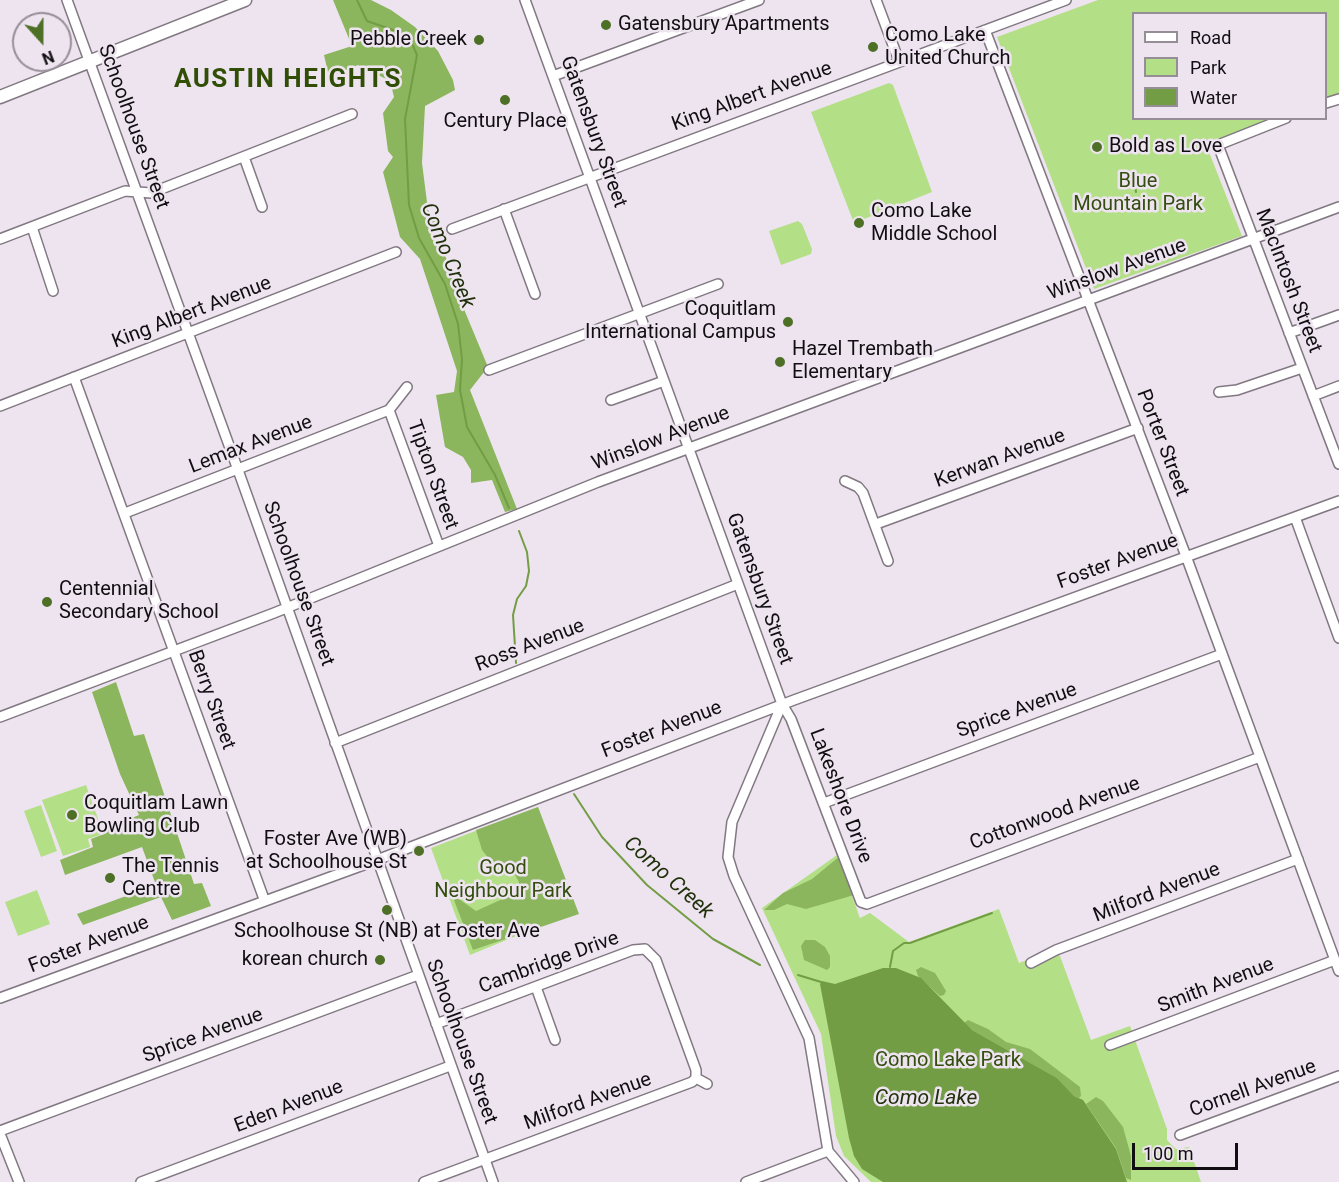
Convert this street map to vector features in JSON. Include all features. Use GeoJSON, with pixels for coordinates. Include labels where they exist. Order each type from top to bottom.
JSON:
{"type":"FeatureCollection","features":[{"type":"Feature","properties":{"kind":"main road"},"geometry":{"type":"LineString","coordinates":[[0,97],[91,63],[245,0]]}},
{"type":"Feature","properties":{"kind":"street","name":"Schoolhouse Street"},"geometry":{"type":"LineString","coordinates":[[67,0],[493,1182]]}},
{"type":"Feature","properties":{"kind":"street","name":"Gatensbury Street"},"geometry":{"type":"LineString","coordinates":[[525,0],[782,704]]}},
{"type":"Feature","properties":{"kind":"street"},"geometry":{"type":"LineString","coordinates":[[553,76],[759,0]]}},
{"type":"Feature","properties":{"kind":"street"},"geometry":{"type":"LineString","coordinates":[[876,0],[899,61]]}},
{"type":"Feature","properties":{"kind":"street","name":"King Albert Avenue"},"geometry":{"type":"LineString","coordinates":[[452,229],[1066,0]]}},
{"type":"Feature","properties":{"kind":"street","name":"Porter Street"},"geometry":{"type":"LineString","coordinates":[[986,30],[1186,556],[1335,954],[1339,971]]}},
{"type":"Feature","properties":{"kind":"street"},"geometry":{"type":"LineString","coordinates":[[0,239],[125,191],[151,192],[352,114]]}},
{"type":"Feature","properties":{"kind":"street","name":"MacIntosh Street"},"geometry":{"type":"LineString","coordinates":[[1281,120],[1218,145],[1339,464]]}},
{"type":"Feature","properties":{"kind":"street"},"geometry":{"type":"LineString","coordinates":[[244,157],[262,207]]}},
{"type":"Feature","properties":{"kind":"street","name":"Winslow Avenue"},"geometry":{"type":"LineString","coordinates":[[0,717],[287,607],[689,448],[1339,207]]}},
{"type":"Feature","properties":{"kind":"street"},"geometry":{"type":"LineString","coordinates":[[504,209],[535,294]]}},
{"type":"Feature","properties":{"kind":"street"},"geometry":{"type":"LineString","coordinates":[[32,227],[51,278],[53,291]]}},
{"type":"Feature","properties":{"kind":"street","name":"King Albert Avenue"},"geometry":{"type":"LineString","coordinates":[[0,406],[396,252]]}},
{"type":"Feature","properties":{"kind":"street"},"geometry":{"type":"LineString","coordinates":[[489,370],[718,284]]}},
{"type":"Feature","properties":{"kind":"street"},"geometry":{"type":"LineString","coordinates":[[1289,333],[1339,315]]}},
{"type":"Feature","properties":{"kind":"street"},"geometry":{"type":"LineString","coordinates":[[1219,392],[1237,390],[1302,368]]}},
{"type":"Feature","properties":{"kind":"street","name":"Berry Street"},"geometry":{"type":"LineString","coordinates":[[74,377],[264,899]]}},
{"type":"Feature","properties":{"kind":"street"},"geometry":{"type":"LineString","coordinates":[[611,400],[664,381]]}},
{"type":"Feature","properties":{"kind":"street"},"geometry":{"type":"LineString","coordinates":[[1313,396],[1339,386]]}},
{"type":"Feature","properties":{"kind":"street","name":"Tipton Street"},"geometry":{"type":"LineString","coordinates":[[407,387],[389,410],[439,546]]}},
{"type":"Feature","properties":{"kind":"street","name":"Lemax Avenue"},"geometry":{"type":"LineString","coordinates":[[125,513],[389,410]]}},
{"type":"Feature","properties":{"kind":"street","name":"Kerwan Avenue"},"geometry":{"type":"LineString","coordinates":[[876,524],[1137,428]]}},
{"type":"Feature","properties":{"kind":"street"},"geometry":{"type":"LineString","coordinates":[[845,481],[858,487],[863,493],[888,561]]}},
{"type":"Feature","properties":{"kind":"street","name":"Foster Avenue"},"geometry":{"type":"LineString","coordinates":[[0,998],[264,899],[377,860],[782,704],[1339,501]]}},
{"type":"Feature","properties":{"kind":"street"},"geometry":{"type":"LineString","coordinates":[[1295,517],[1339,638]]}},
{"type":"Feature","properties":{"kind":"street","name":"Ross Avenue"},"geometry":{"type":"LineString","coordinates":[[335,743],[738,584]]}},
{"type":"Feature","properties":{"kind":"street","name":"Sprice Avenue"},"geometry":{"type":"LineString","coordinates":[[824,802],[1222,654]]}},
{"type":"Feature","properties":{"kind":"street"},"geometry":{"type":"LineString","coordinates":[[782,704],[732,822],[728,840],[728,856],[734,876],[809,1038],[828,1151],[854,1182]]}},
{"type":"Feature","properties":{"kind":"street","name":"Lakeshore Drive"},"geometry":{"type":"LineString","coordinates":[[782,704],[805,753],[861,902]]}},
{"type":"Feature","properties":{"kind":"street","name":"Cottonwood Avenue"},"geometry":{"type":"LineString","coordinates":[[861,902],[867,904],[1260,757]]}},
{"type":"Feature","properties":{"kind":"street","name":"Milford Avenue"},"geometry":{"type":"LineString","coordinates":[[1031,963],[1044,955],[1298,859]]}},
{"type":"Feature","properties":{"kind":"street","name":"Cambridge Drive"},"geometry":{"type":"LineString","coordinates":[[436,1024],[633,950],[649,951],[656,960],[696,1070],[696,1078]]}},
{"type":"Feature","properties":{"kind":"street","name":"Smith Avenue"},"geometry":{"type":"LineString","coordinates":[[1110,1045],[1335,954]]}},
{"type":"Feature","properties":{"kind":"street","name":"Sprice Avenue"},"geometry":{"type":"LineString","coordinates":[[0,1133],[418,975]]}},
{"type":"Feature","properties":{"kind":"street"},"geometry":{"type":"LineString","coordinates":[[537,987],[555,1040]]}},
{"type":"Feature","properties":{"kind":"street","name":"Eden Avenue"},"geometry":{"type":"LineString","coordinates":[[141,1182],[450,1066]]}},
{"type":"Feature","properties":{"kind":"street","name":"Cornell Avenue"},"geometry":{"type":"LineString","coordinates":[[1180,1135],[1339,1076]]}},
{"type":"Feature","properties":{"kind":"street"},"geometry":{"type":"LineString","coordinates":[[696,1078],[708,1084]]}},
{"type":"Feature","properties":{"kind":"street","name":"Milford Avenue"},"geometry":{"type":"LineString","coordinates":[[424,1182],[692,1082],[696,1078]]}},
{"type":"Feature","properties":{"kind":"street"},"geometry":{"type":"LineString","coordinates":[[0,1133],[19,1182]]}},
{"type":"Feature","properties":{"kind":"street"},"geometry":{"type":"LineString","coordinates":[[746,1182],[828,1151]]}},
{"type":"Feature","properties":{"kind":"green space","name":"Blue Mountain Park"},"geometry":{"type":"Polygon","coordinates":[[[1098,0],[1339,0],[1339,96],[1327,101],[1327,12],[1132,12],[1132,120],[1277,120],[1207,147],[1242,236],[1094,289],[997,37],[1098,0]]]}},
{"type":"Feature","properties":{"kind":"green space"},"geometry":{"type":"Polygon","coordinates":[[[889,83],[893,85],[932,192],[854,223],[811,112],[889,83]]]}},
{"type":"Feature","properties":{"kind":"green space"},"geometry":{"type":"Polygon","coordinates":[[[798,221],[802,224],[812,249],[811,254],[781,265],[769,231],[798,221]]]}},
{"type":"Feature","properties":{"kind":"green space","name":"Coquitlam Lawn Bowling Club"},"geometry":{"type":"Polygon","coordinates":[[[86,785],[102,830],[99,832],[100,835],[88,839],[90,847],[63,856],[42,800],[86,785]]]}},
{"type":"Feature","properties":{"kind":"green space"},"geometry":{"type":"Polygon","coordinates":[[[41,805],[57,851],[41,857],[24,811],[41,805]]]}},
{"type":"Feature","properties":{"kind":"green space","name":"Good Neighbour Park"},"geometry":{"type":"Polygon","coordinates":[[[538,807],[574,912],[470,955],[431,848],[538,807]]]}},
{"type":"Feature","properties":{"kind":"green space","name":"Como Lake Park"},"geometry":{"type":"Polygon","coordinates":[[[837,855],[860,918],[870,913],[909,942],[999,909],[1019,963],[1057,948],[1091,1040],[1130,1026],[1167,1129],[1167,1140],[1176,1149],[1189,1147],[1201,1182],[871,1182],[844,1156],[836,1136],[821,1034],[762,908],[837,855]]]}},
{"type":"Feature","properties":{"kind":"green space"},"geometry":{"type":"Polygon","coordinates":[[[37,890],[50,924],[18,936],[5,902],[37,890]]]}},
{"type":"Feature","properties":{"kind":"shaded area"},"geometry":{"type":"Polygon","coordinates":[[[333,0],[371,0],[391,10],[415,27],[438,51],[453,80],[455,90],[425,106],[422,163],[428,210],[447,235],[442,245],[456,290],[488,367],[470,390],[517,509],[505,512],[492,480],[471,483],[471,470],[463,457],[445,447],[436,395],[454,392],[457,371],[420,259],[400,237],[383,172],[393,157],[388,151],[383,113],[394,97],[391,85],[388,80],[358,65],[329,77],[324,55],[352,46],[333,0]]]}},
{"type":"Feature","properties":{"kind":"shaded area"},"geometry":{"type":"Polygon","coordinates":[[[116,682],[134,736],[144,734],[194,884],[202,883],[211,906],[172,920],[161,897],[83,925],[77,914],[156,885],[142,847],[65,875],[60,860],[93,847],[91,839],[104,834],[103,830],[139,815],[120,774],[92,692],[116,682]]]}},
{"type":"Feature","properties":{"kind":"shaded area","name":"Good Neighbour Park"},"geometry":{"type":"Polygon","coordinates":[[[538,807],[579,914],[473,950],[454,900],[456,897],[476,911],[518,892],[519,882],[509,864],[494,865],[482,850],[476,830],[538,807]]]}},
{"type":"Feature","properties":{"kind":"shaded area"},"geometry":{"type":"Polygon","coordinates":[[[840,856],[854,895],[806,909],[787,904],[774,910],[764,910],[783,893],[812,879],[840,856]]]}},
{"type":"Feature","properties":{"kind":"shaded area"},"geometry":{"type":"Polygon","coordinates":[[[805,940],[815,940],[825,947],[830,956],[830,967],[827,970],[804,960],[801,946],[805,940]]]}},
{"type":"Feature","properties":{"kind":"shaded area"},"geometry":{"type":"Polygon","coordinates":[[[921,967],[935,973],[946,991],[944,995],[940,996],[918,976],[916,970],[921,967]]]}},
{"type":"Feature","properties":{"kind":"shaded area"},"geometry":{"type":"Polygon","coordinates":[[[968,1020],[988,1029],[1006,1042],[1030,1049],[1080,1087],[1081,1096],[1079,1098],[1074,1096],[1057,1078],[972,1030],[964,1023],[968,1020]]]}},
{"type":"Feature","properties":{"kind":"shaded area"},"geometry":{"type":"Polygon","coordinates":[[[1096,1097],[1103,1101],[1123,1127],[1131,1156],[1131,1180],[1126,1178],[1116,1148],[1086,1104],[1096,1097]]]}},
{"type":"Feature","properties":{"kind":"water","name":"Como Lake"},"geometry":{"type":"Polygon","coordinates":[[[883,968],[896,968],[921,978],[972,1030],[1057,1078],[1074,1096],[1083,1100],[1116,1149],[1127,1182],[883,1182],[862,1169],[854,1156],[849,1138],[820,984],[822,981],[835,984],[883,968]]]}},
{"type":"Feature","properties":{"kind":"waterway","name":"Como Creek"},"geometry":{"type":"LineString","coordinates":[[357,0],[367,21],[396,31],[410,39],[417,55],[405,119],[409,205],[419,238],[445,284],[458,324],[462,359],[460,390],[467,427],[495,475],[509,508]]}},
{"type":"Feature","properties":{"kind":"waterway"},"geometry":{"type":"LineString","coordinates":[[1134,181],[1136,192]]}},
{"type":"Feature","properties":{"kind":"waterway","name":"Como Creek"},"geometry":{"type":"LineString","coordinates":[[516,663],[513,615],[517,599],[526,586],[529,571],[527,552],[519,531]]}},
{"type":"Feature","properties":{"kind":"waterway","name":"Como Creek"},"geometry":{"type":"LineString","coordinates":[[574,794],[602,837],[647,885],[713,939],[760,965]]}},
{"type":"Feature","properties":{"kind":"waterway"},"geometry":{"type":"LineString","coordinates":[[890,967],[893,951],[904,943],[910,943],[992,913]]}},
{"type":"Feature","properties":{"kind":"waterway","name":"Como Creek"},"geometry":{"type":"LineString","coordinates":[[798,975],[821,982]]}},
{"type":"Feature","properties":{"kind":"place","name":"Gatensbury Apartments"},"geometry":{"type":"Point","coordinates":[606,25]}},
{"type":"Feature","properties":{"kind":"place","name":"Pebble Creek"},"geometry":{"type":"Point","coordinates":[479,40]}},
{"type":"Feature","properties":{"kind":"place","name":"Como Lake United Church"},"geometry":{"type":"Point","coordinates":[873,47]}},
{"type":"Feature","properties":{"kind":"place","name":"Century Place"},"geometry":{"type":"Point","coordinates":[505,100]}},
{"type":"Feature","properties":{"kind":"place","name":"Bold as Love"},"geometry":{"type":"Point","coordinates":[1097,147]}},
{"type":"Feature","properties":{"kind":"place","name":"Como Lake Middle School"},"geometry":{"type":"Point","coordinates":[859,223]}},
{"type":"Feature","properties":{"kind":"place","name":"Coquitlam International Campus"},"geometry":{"type":"Point","coordinates":[788,322]}},
{"type":"Feature","properties":{"kind":"place","name":"Hazel Trembath Elementary"},"geometry":{"type":"Point","coordinates":[780,362]}},
{"type":"Feature","properties":{"kind":"place","name":"Centennial Secondary School"},"geometry":{"type":"Point","coordinates":[47,602]}},
{"type":"Feature","properties":{"kind":"place","name":"Coquitlam Lawn Bowling Club"},"geometry":{"type":"Point","coordinates":[72,815]}},
{"type":"Feature","properties":{"kind":"place","name":"Foster Ave (WB) at Schoolhouse St"},"geometry":{"type":"Point","coordinates":[419,851]}},
{"type":"Feature","properties":{"kind":"place","name":"The Tennis Centre"},"geometry":{"type":"Point","coordinates":[110,878]}},
{"type":"Feature","properties":{"kind":"place","name":"Schoolhouse St (NB) at Foster Ave"},"geometry":{"type":"Point","coordinates":[387,910]}},
{"type":"Feature","properties":{"kind":"place","name":"korean church"},"geometry":{"type":"Point","coordinates":[380,960]}},
{"type":"Feature","properties":{"kind":"district","name":"AUSTIN HEIGHTS"},"geometry":{"type":"Point","coordinates":[288,80]}}]}
